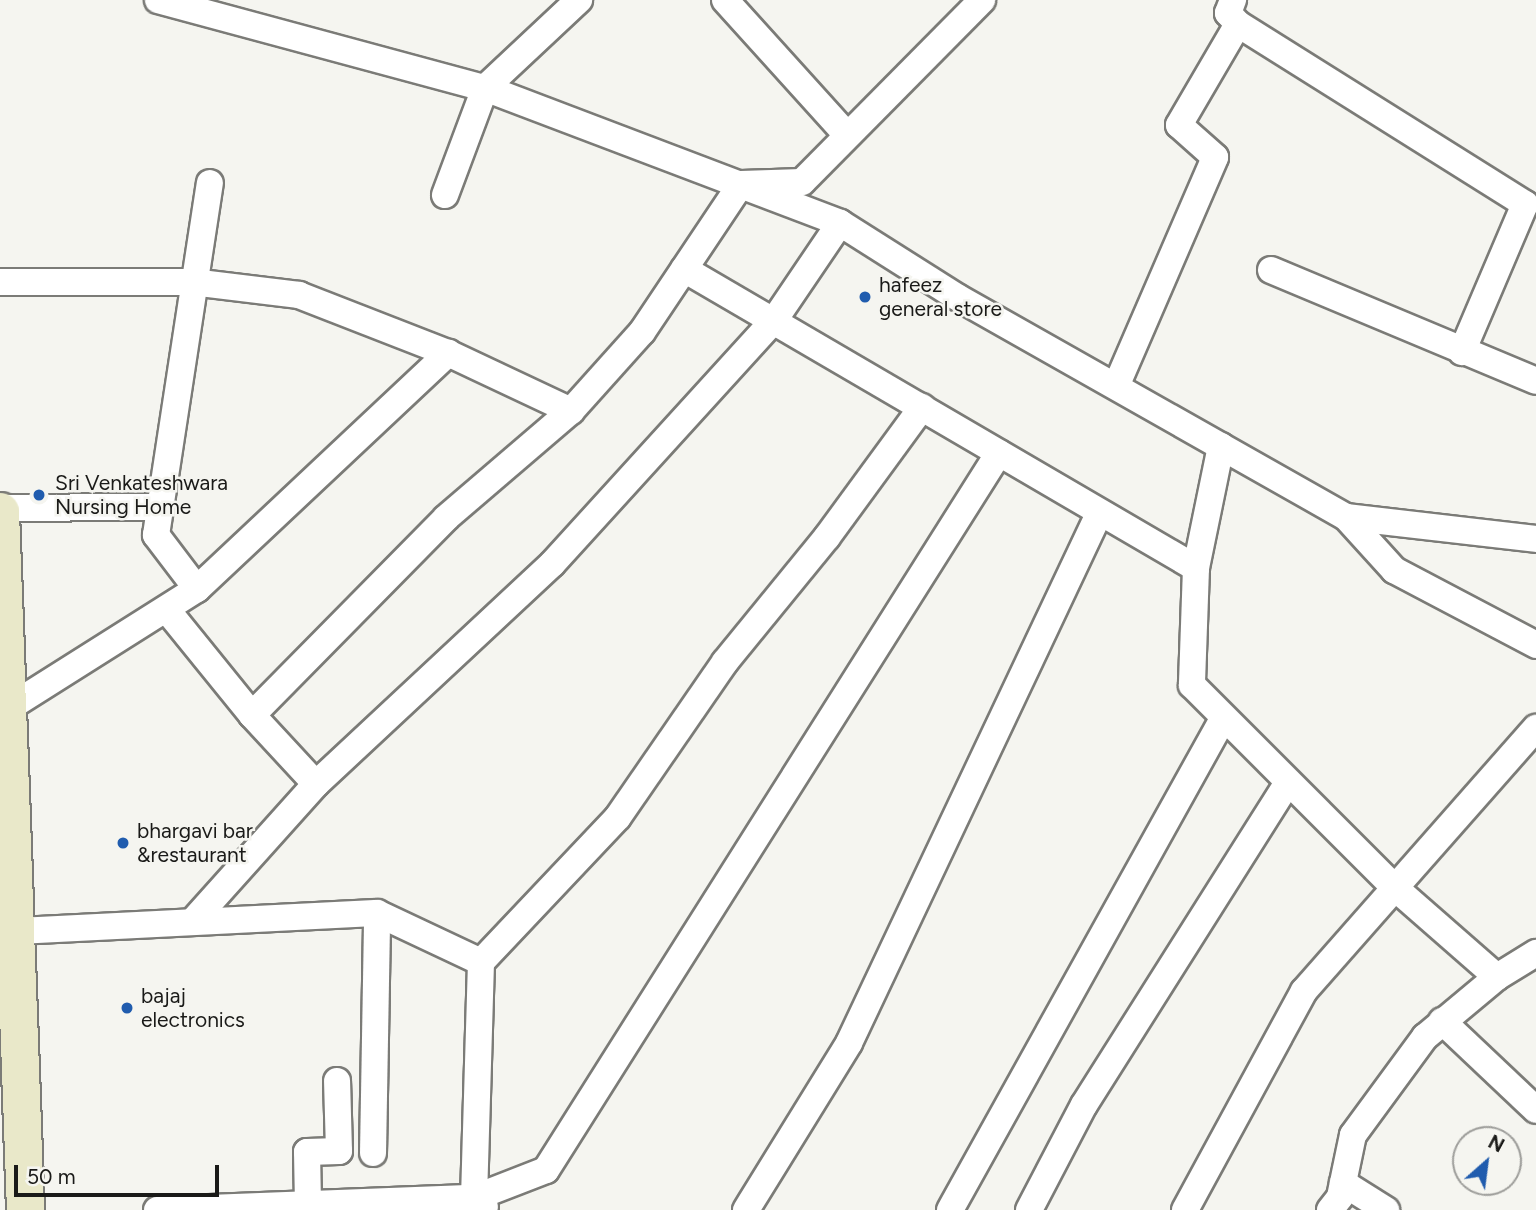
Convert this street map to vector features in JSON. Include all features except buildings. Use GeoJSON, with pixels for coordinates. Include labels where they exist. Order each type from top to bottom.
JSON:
{"type":"FeatureCollection","features":[{"type":"Feature","properties":{"kind":"main road"},"geometry":{"type":"LineString","coordinates":[[0,509],[1,627],[10,707],[8,932],[25,1210]]}},
{"type":"Feature","properties":{"kind":"main road"},"geometry":{"type":"LineString","coordinates":[[0,1166],[1,1210]]}},
{"type":"Feature","properties":{"kind":"street"},"geometry":{"type":"LineString","coordinates":[[158,0],[485,88],[840,223],[957,297],[1116,384],[1346,517],[1394,570],[1536,645]]}},
{"type":"Feature","properties":{"kind":"street"},"geometry":{"type":"LineString","coordinates":[[445,195],[485,88],[579,0]]}},
{"type":"Feature","properties":{"kind":"street"},"geometry":{"type":"LineString","coordinates":[[725,0],[847,135]]}},
{"type":"Feature","properties":{"kind":"street"},"geometry":{"type":"LineString","coordinates":[[741,184],[802,182],[982,0]]}},
{"type":"Feature","properties":{"kind":"street"},"geometry":{"type":"LineString","coordinates":[[1116,384],[1215,157],[1179,125],[1236,12],[1531,193],[1462,352]]}},
{"type":"Feature","properties":{"kind":"street"},"geometry":{"type":"LineString","coordinates":[[197,589],[156,535],[192,282],[210,183]]}},
{"type":"Feature","properties":{"kind":"street"},"geometry":{"type":"LineString","coordinates":[[251,715],[446,518],[570,411],[642,332],[741,184]]}},
{"type":"Feature","properties":{"kind":"street"},"geometry":{"type":"LineString","coordinates":[[193,921],[316,784],[552,564],[775,319],[840,223]]}},
{"type":"Feature","properties":{"kind":"street"},"geometry":{"type":"LineString","coordinates":[[684,269],[775,319],[1099,514],[1196,568]]}},
{"type":"Feature","properties":{"kind":"street"},"geometry":{"type":"LineString","coordinates":[[1270,271],[1536,381]]}},
{"type":"Feature","properties":{"kind":"street"},"geometry":{"type":"LineString","coordinates":[[0,282],[192,282],[299,295],[448,353],[570,411]]}},
{"type":"Feature","properties":{"kind":"street"},"geometry":{"type":"LineString","coordinates":[[10,707],[197,589],[448,353]]}},
{"type":"Feature","properties":{"kind":"street"},"geometry":{"type":"LineString","coordinates":[[481,1204],[481,962],[618,817],[725,662],[827,537],[922,407]]}},
{"type":"Feature","properties":{"kind":"street"},"geometry":{"type":"LineString","coordinates":[[1220,446],[1196,568],[1192,685],[1223,719],[1394,886],[1497,977]]}},
{"type":"Feature","properties":{"kind":"street"},"geometry":{"type":"LineString","coordinates":[[157,1210],[267,1208],[308,1204],[481,1204],[546,1170],[999,453]]}},
{"type":"Feature","properties":{"kind":"street"},"geometry":{"type":"LineString","coordinates":[[0,509],[160,507]]}},
{"type":"Feature","properties":{"kind":"street"},"geometry":{"type":"LineString","coordinates":[[746,1210],[849,1043],[1099,514]]}},
{"type":"Feature","properties":{"kind":"street"},"geometry":{"type":"LineString","coordinates":[[1346,517],[1536,539]]}},
{"type":"Feature","properties":{"kind":"street"},"geometry":{"type":"LineString","coordinates":[[167,610],[251,715],[316,784]]}},
{"type":"Feature","properties":{"kind":"street"},"geometry":{"type":"LineString","coordinates":[[950,1210],[1223,719]]}},
{"type":"Feature","properties":{"kind":"street"},"geometry":{"type":"LineString","coordinates":[[1185,1210],[1304,991],[1536,728]]}},
{"type":"Feature","properties":{"kind":"street"},"geometry":{"type":"LineString","coordinates":[[1029,1210],[1084,1105],[1288,782]]}},
{"type":"Feature","properties":{"kind":"street"},"geometry":{"type":"LineString","coordinates":[[8,932],[377,913],[481,962]]}},
{"type":"Feature","properties":{"kind":"street"},"geometry":{"type":"LineString","coordinates":[[373,1153],[377,913]]}},
{"type":"Feature","properties":{"kind":"street"},"geometry":{"type":"LineString","coordinates":[[1330,1210],[1343,1183],[1353,1135],[1442,1021],[1497,977],[1536,953]]}},
{"type":"Feature","properties":{"kind":"street"},"geometry":{"type":"LineString","coordinates":[[1442,1021],[1536,1110]]}},
{"type":"Feature","properties":{"kind":"street"},"geometry":{"type":"LineString","coordinates":[[308,1204],[307,1152],[339,1152],[337,1081]]}},
{"type":"Feature","properties":{"kind":"street"},"geometry":{"type":"LineString","coordinates":[[1343,1183],[1386,1210]]}},
{"type":"Feature","properties":{"kind":"place","name":"hafeez general store"},"geometry":{"type":"Point","coordinates":[865,297]}},
{"type":"Feature","properties":{"kind":"place","name":"Sri Venkateshwara Nursing Home"},"geometry":{"type":"Point","coordinates":[39,495]}},
{"type":"Feature","properties":{"kind":"place","name":"bhargavi bar &restaurant"},"geometry":{"type":"Point","coordinates":[123,843]}},
{"type":"Feature","properties":{"kind":"place","name":"bajaj electronics"},"geometry":{"type":"Point","coordinates":[127,1008]}}]}
